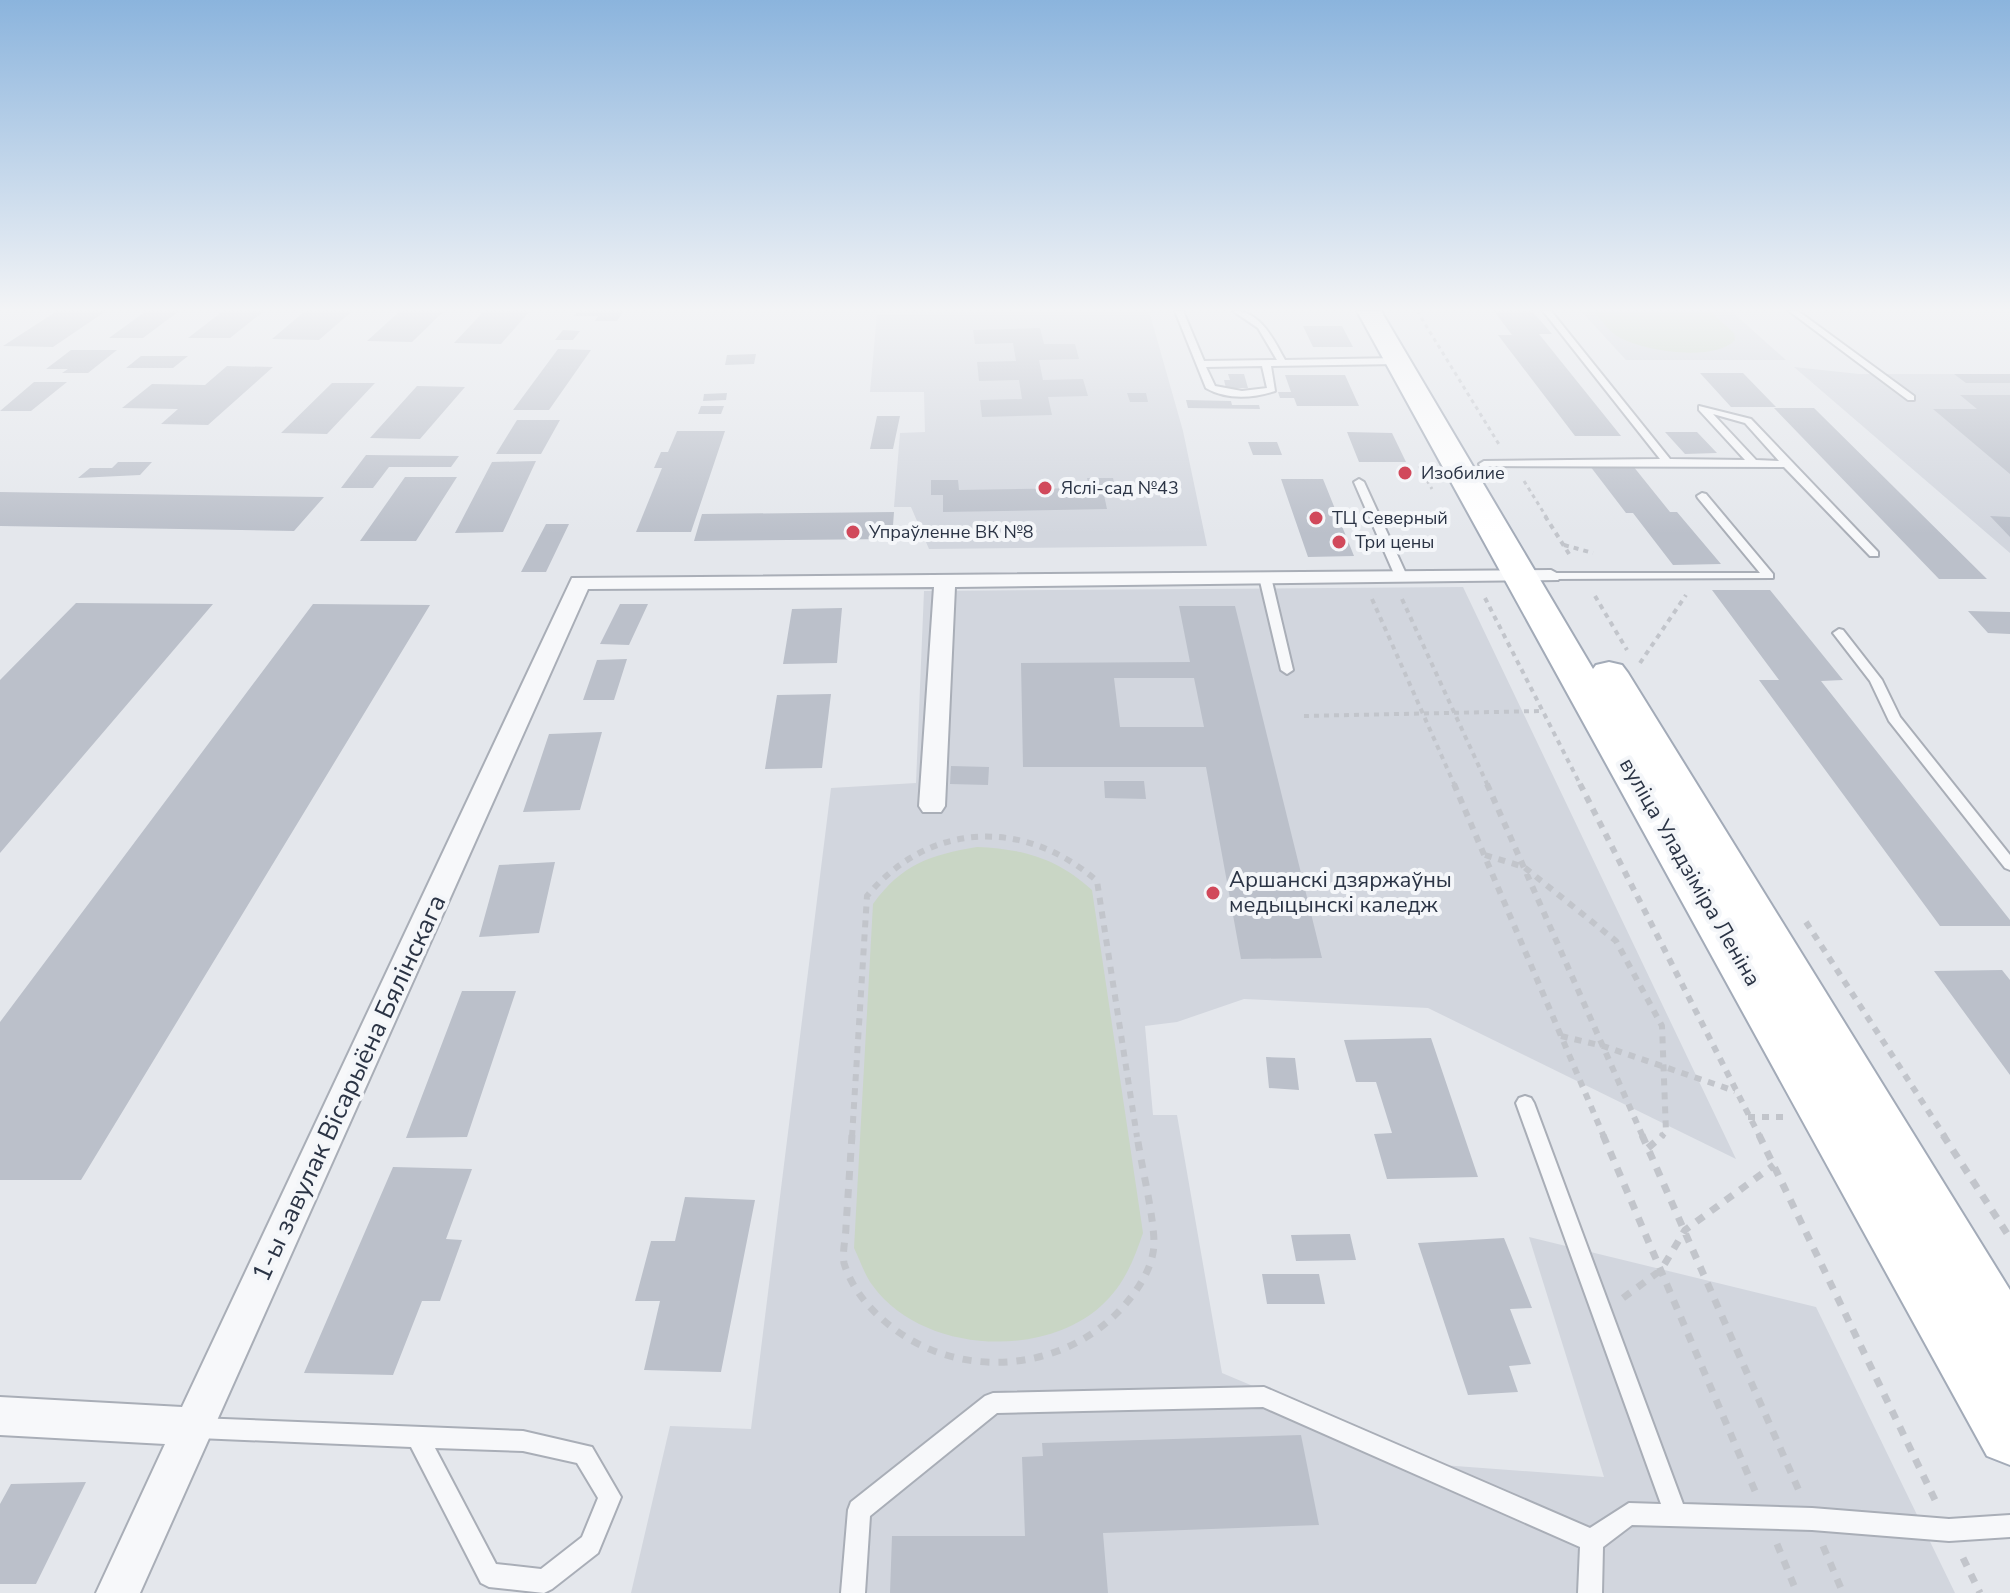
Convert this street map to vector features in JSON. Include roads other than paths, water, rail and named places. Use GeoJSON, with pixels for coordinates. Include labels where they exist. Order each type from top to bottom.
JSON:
{"type":"FeatureCollection","features":[{"type":"Feature","properties":{"kind":"main road","name":"вуліца Уладзіміра Леніна"},"geometry":{"type":"LineString","coordinates":[[1410,385],[1509,584],[1996,1387],[2010,1434]]}},
{"type":"Feature","properties":{"kind":"main road","name":"вуліца Уладзіміра Леніна"},"geometry":{"type":"LineString","coordinates":[[1437,385],[1484,464],[1509,584],[2010,1345]]}},
{"type":"Feature","properties":{"kind":"street"},"geometry":{"type":"LineString","coordinates":[[932,806],[945,580],[1401,576],[1509,584]]}},
{"type":"Feature","properties":{"kind":"street","name":"1-ы завулак Вісарыёна Бялінскага"},"geometry":{"type":"LineString","coordinates":[[118,1593],[580,583],[945,580]]}},
{"type":"Feature","properties":{"kind":"street"},"geometry":{"type":"LineString","coordinates":[[0,1416],[193,1427]]}},
{"type":"Feature","properties":{"kind":"lane"},"geometry":{"type":"LineString","coordinates":[[1210,385],[1225,393],[1261,393],[1272,389],[1271,385]]}},
{"type":"Feature","properties":{"kind":"lane"},"geometry":{"type":"LineString","coordinates":[[1606,385],[1667,462]]}},
{"type":"Feature","properties":{"kind":"lane"},"geometry":{"type":"LineString","coordinates":[[1894,385],[1911,398]]}},
{"type":"Feature","properties":{"kind":"lane"},"geometry":{"type":"LineString","coordinates":[[1752,462],[1702,408],[1748,421],[1874,554]]}},
{"type":"Feature","properties":{"kind":"lane"},"geometry":{"type":"LineString","coordinates":[[1484,464],[1787,464]]}},
{"type":"Feature","properties":{"kind":"lane"},"geometry":{"type":"LineString","coordinates":[[1359,482],[1401,576]]}},
{"type":"Feature","properties":{"kind":"lane"},"geometry":{"type":"LineString","coordinates":[[1509,584],[1769,576],[1702,496]]}},
{"type":"Feature","properties":{"kind":"lane"},"geometry":{"type":"LineString","coordinates":[[1265,577],[1287,670]]}},
{"type":"Feature","properties":{"kind":"lane"},"geometry":{"type":"LineString","coordinates":[[1839,633],[1876,680],[1894,718],[2010,865]]}},
{"type":"Feature","properties":{"kind":"lane"},"geometry":{"type":"LineString","coordinates":[[1525,1103],[1676,1515]]}},
{"type":"Feature","properties":{"kind":"lane"},"geometry":{"type":"LineString","coordinates":[[853,1593],[859,1510],[993,1403],[1264,1397],[1592,1541]]}},
{"type":"Feature","properties":{"kind":"lane"},"geometry":{"type":"LineString","coordinates":[[193,1427],[523,1441],[584,1454],[610,1497],[590,1545],[544,1581],[489,1575],[418,1438]]}},
{"type":"Feature","properties":{"kind":"lane"},"geometry":{"type":"LineString","coordinates":[[1592,1541],[1629,1514],[1812,1519],[1949,1530],[2010,1526]]}},
{"type":"Feature","properties":{"kind":"lane"},"geometry":{"type":"LineString","coordinates":[[1590,1593],[1592,1541]]}},
{"type":"Feature","properties":{"kind":"place","name":"Изобилие"},"geometry":{"type":"Point","coordinates":[1405,473]}},
{"type":"Feature","properties":{"kind":"place","name":"Яслі-сад №43"},"geometry":{"type":"Point","coordinates":[1045,488]}},
{"type":"Feature","properties":{"kind":"place","name":"ТЦ Северный"},"geometry":{"type":"Point","coordinates":[1316,518]}},
{"type":"Feature","properties":{"kind":"place","name":"Упраўленне ВК №8"},"geometry":{"type":"Point","coordinates":[853,532]}},
{"type":"Feature","properties":{"kind":"place","name":"Три цены"},"geometry":{"type":"Point","coordinates":[1339,542]}},
{"type":"Feature","properties":{"kind":"place","name":"Аршанскі дзяржаўны медыцынскі каледж"},"geometry":{"type":"Point","coordinates":[1213,893]}}]}
